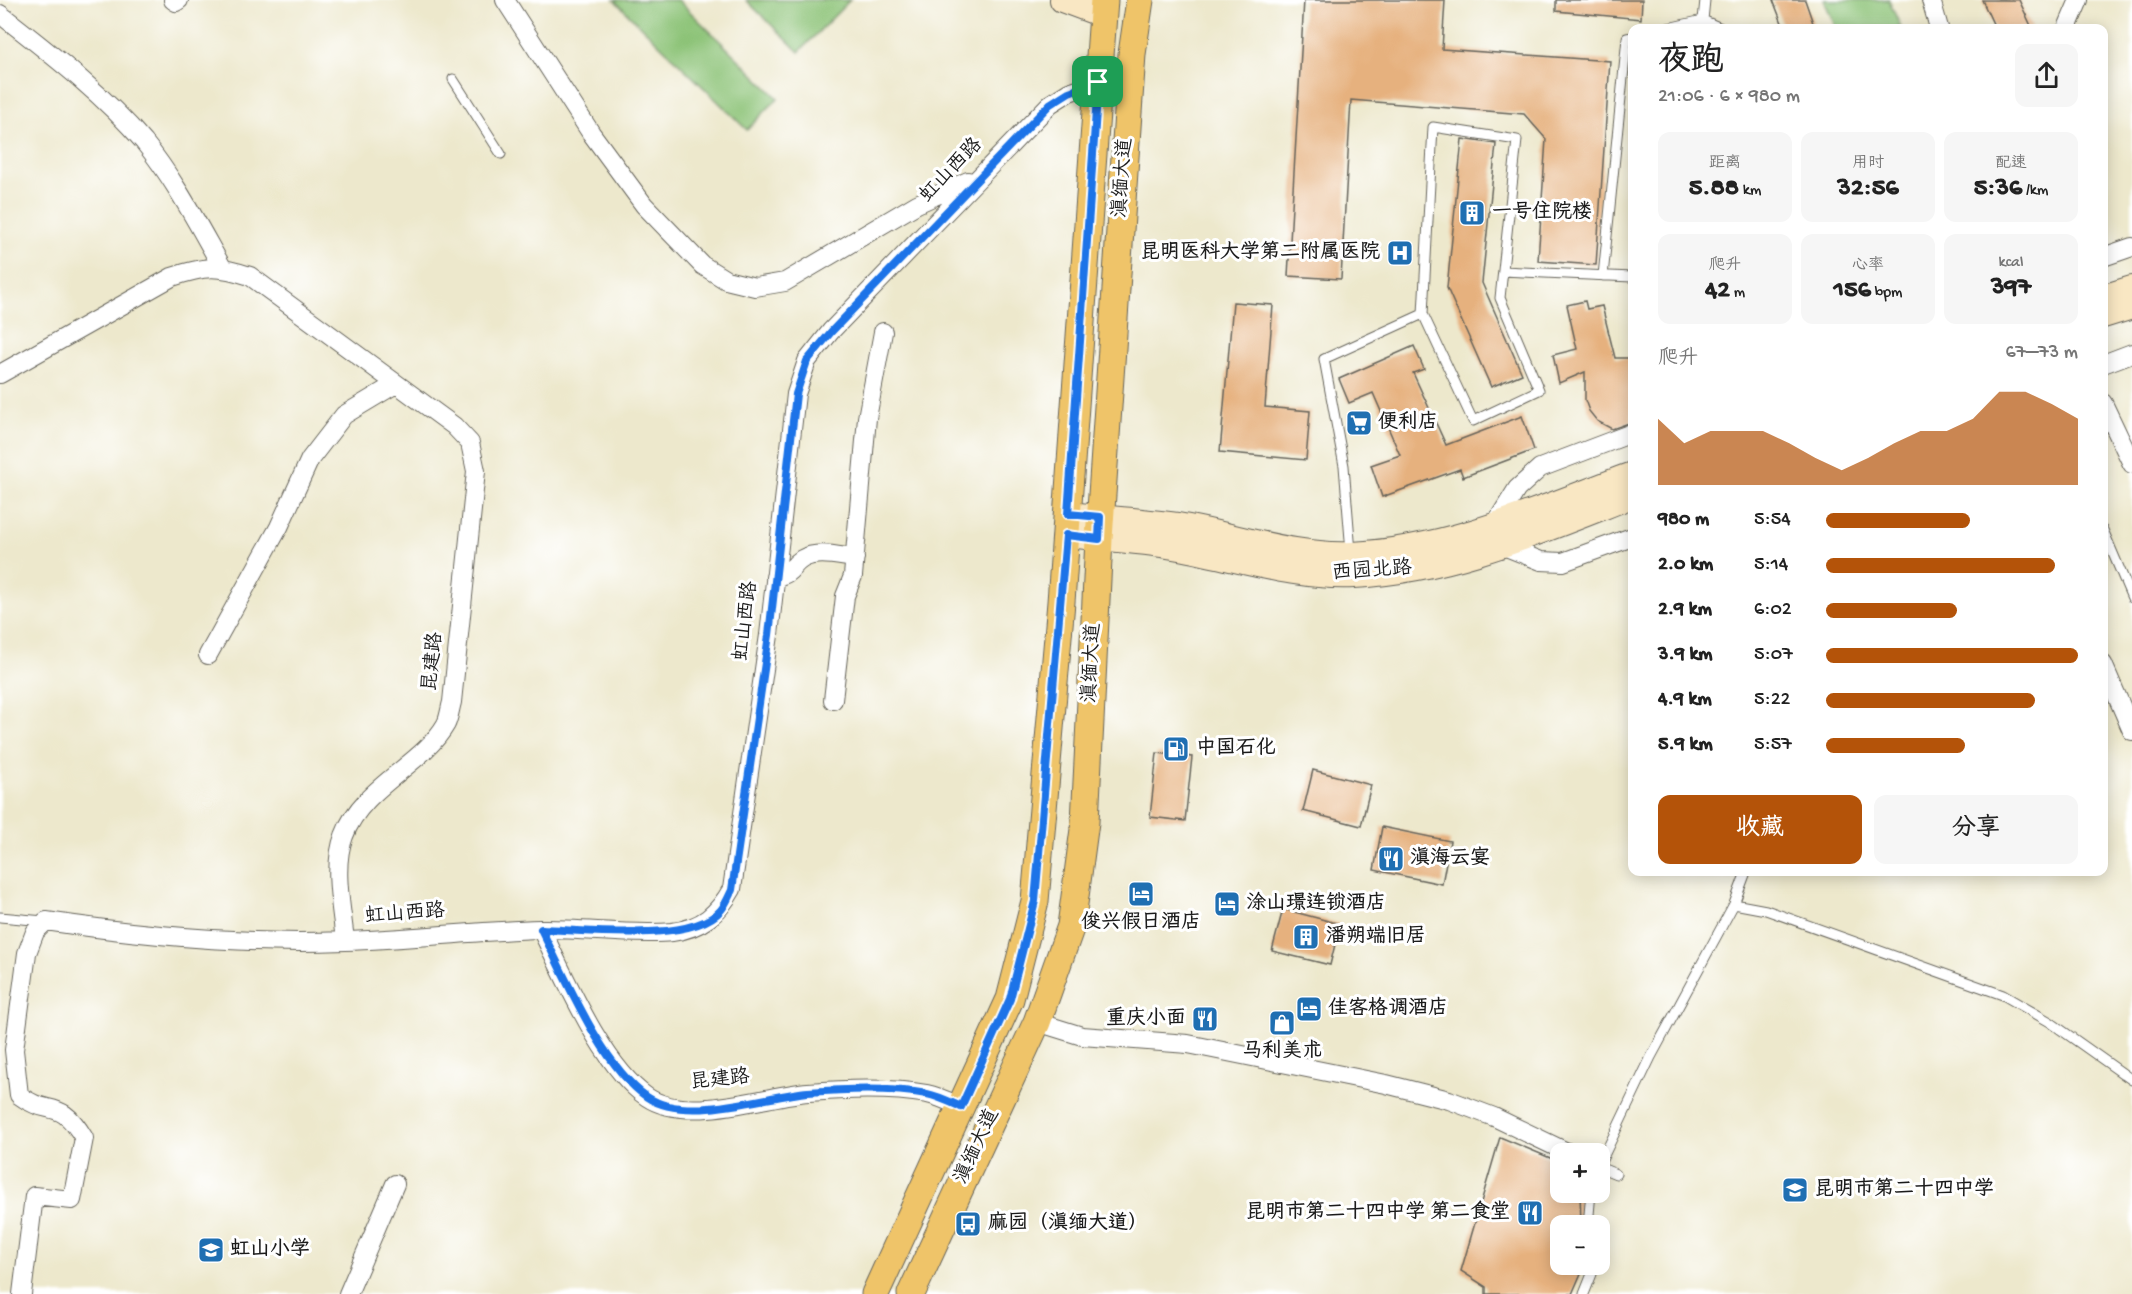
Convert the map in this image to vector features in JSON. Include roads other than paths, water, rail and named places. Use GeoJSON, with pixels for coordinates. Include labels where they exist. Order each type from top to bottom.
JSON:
{"type":"FeatureCollection","features":[{"type":"Feature","properties":{"kind":"main road"},"geometry":{"type":"LineString","coordinates":[[1062,0],[1103,8]]}},
{"type":"Feature","properties":{"kind":"main road","name":"滇缅大道"},"geometry":{"type":"LineString","coordinates":[[911,1294],[1037,1022],[1071,926],[1085,822],[1099,528],[1132,54],[1140,0]]}},
{"type":"Feature","properties":{"kind":"main road","name":"滇缅大道"},"geometry":{"type":"LineString","coordinates":[[875,1294],[1010,999],[1035,901],[1067,524],[1103,8]]}},
{"type":"Feature","properties":{"kind":"main road"},"geometry":{"type":"LineString","coordinates":[[2108,295],[2132,288]]}},
{"type":"Feature","properties":{"kind":"main road"},"geometry":{"type":"LineString","coordinates":[[2108,314],[2132,307]]}},
{"type":"Feature","properties":{"kind":"main road","name":"西园北路"},"geometry":{"type":"LineString","coordinates":[[1067,524],[1099,528],[1175,547],[1320,576],[1353,576],[1423,569],[1497,536],[1571,508],[1628,476]]}},
{"type":"Feature","properties":{"kind":"main road","name":"西园北路"},"geometry":{"type":"LineString","coordinates":[[1571,508],[1628,497]]}},
{"type":"Feature","properties":{"kind":"main road","name":"西园北路"},"geometry":{"type":"LineString","coordinates":[[1099,528],[1176,525],[1321,553],[1352,554],[1497,536]]}},
{"type":"Feature","properties":{"kind":"street"},"geometry":{"type":"LineString","coordinates":[[173,0],[176,2],[179,0]]}},
{"type":"Feature","properties":{"kind":"street"},"geometry":{"type":"LineString","coordinates":[[505,0],[591,133],[644,205],[702,265],[726,280],[756,287],[784,282],[917,204],[978,176]]}},
{"type":"Feature","properties":{"kind":"street"},"geometry":{"type":"LineString","coordinates":[[1931,0],[1938,24]]}},
{"type":"Feature","properties":{"kind":"street"},"geometry":{"type":"LineString","coordinates":[[2069,24],[2079,0]]}},
{"type":"Feature","properties":{"kind":"street"},"geometry":{"type":"LineString","coordinates":[[0,14],[90,86],[144,143],[184,199],[222,267],[202,267],[172,277],[0,374]]}},
{"type":"Feature","properties":{"kind":"street","name":"虹山西路"},"geometry":{"type":"LineString","coordinates":[[46,921],[116,932],[224,942],[345,941],[541,929],[673,932],[702,923],[721,910],[732,890],[775,577],[796,394],[807,361],[838,323],[1050,104],[1069,92],[1098,82]]}},
{"type":"Feature","properties":{"kind":"street"},"geometry":{"type":"LineString","coordinates":[[2108,255],[2132,247]]}},
{"type":"Feature","properties":{"kind":"street","name":"昆建路"},"geometry":{"type":"LineString","coordinates":[[222,267],[250,276],[394,385],[422,400],[470,442],[476,471],[452,702],[446,724],[428,745],[356,810],[343,838],[339,871],[345,941]]}},
{"type":"Feature","properties":{"kind":"street"},"geometry":{"type":"LineString","coordinates":[[833,700],[845,596],[853,576],[867,418],[883,332]]}},
{"type":"Feature","properties":{"kind":"street"},"geometry":{"type":"LineString","coordinates":[[2108,362],[2132,352]]}},
{"type":"Feature","properties":{"kind":"street"},"geometry":{"type":"LineString","coordinates":[[208,655],[279,527],[310,459],[344,415],[394,385]]}},
{"type":"Feature","properties":{"kind":"street"},"geometry":{"type":"LineString","coordinates":[[2108,414],[2132,464]]}},
{"type":"Feature","properties":{"kind":"street"},"geometry":{"type":"LineString","coordinates":[[1628,435],[1540,468],[1517,489],[1497,536],[1541,561],[1563,562],[1628,538]]}},
{"type":"Feature","properties":{"kind":"street"},"geometry":{"type":"LineString","coordinates":[[775,577],[789,574],[800,560],[813,554],[855,558]]}},
{"type":"Feature","properties":{"kind":"street"},"geometry":{"type":"LineString","coordinates":[[2108,676],[2132,731]]}},
{"type":"Feature","properties":{"kind":"street"},"geometry":{"type":"LineString","coordinates":[[22,1294],[34,1197],[72,1200],[84,1138],[74,1121],[61,1109],[32,1104],[19,1095],[14,1050],[27,953],[35,932],[46,921]]}},
{"type":"Feature","properties":{"kind":"street","name":"昆建路"},"geometry":{"type":"LineString","coordinates":[[541,929],[607,1052],[628,1081],[649,1099],[677,1108],[710,1107],[808,1092],[895,1090],[929,1094],[961,1107]]}},
{"type":"Feature","properties":{"kind":"street"},"geometry":{"type":"LineString","coordinates":[[1037,1022],[1082,1036],[1188,1044],[1396,1087],[1449,1100],[1494,1117],[1550,1144]]}},
{"type":"Feature","properties":{"kind":"street"},"geometry":{"type":"LineString","coordinates":[[348,1294],[395,1184]]}},
{"type":"Feature","properties":{"kind":"lane"},"geometry":{"type":"LineString","coordinates":[[1703,20],[1705,0]]}},
{"type":"Feature","properties":{"kind":"lane"},"geometry":{"type":"LineString","coordinates":[[1686,24],[1703,20],[1712,24]]}},
{"type":"Feature","properties":{"kind":"lane"},"geometry":{"type":"LineString","coordinates":[[1603,276],[1628,38]]}},
{"type":"Feature","properties":{"kind":"lane"},"geometry":{"type":"LineString","coordinates":[[453,79],[501,154]]}},
{"type":"Feature","properties":{"kind":"lane"},"geometry":{"type":"LineString","coordinates":[[1433,127],[1517,140],[1500,298],[1539,390],[1473,421],[1423,314],[1433,127]]}},
{"type":"Feature","properties":{"kind":"lane"},"geometry":{"type":"LineString","coordinates":[[1503,271],[1628,277]]}},
{"type":"Feature","properties":{"kind":"lane"},"geometry":{"type":"LineString","coordinates":[[1352,554],[1344,466],[1324,359],[1423,314]]}},
{"type":"Feature","properties":{"kind":"lane"},"geometry":{"type":"LineString","coordinates":[[2108,542],[2132,598]]}},
{"type":"Feature","properties":{"kind":"lane"},"geometry":{"type":"LineString","coordinates":[[1610,1143],[1651,1057],[1734,903],[1744,876]]}},
{"type":"Feature","properties":{"kind":"lane"},"geometry":{"type":"LineString","coordinates":[[1734,903],[1766,910],[2003,995],[2050,1022],[2132,1080]]}},
{"type":"Feature","properties":{"kind":"lane"},"geometry":{"type":"LineString","coordinates":[[0,917],[46,921]]}},
{"type":"Feature","properties":{"kind":"lane"},"geometry":{"type":"LineString","coordinates":[[1610,1171],[1616,1174]]}},
{"type":"Feature","properties":{"kind":"lane"},"geometry":{"type":"LineString","coordinates":[[1584,1294],[1592,1275]]}},
{"type":"Feature","properties":{"kind":"place","name":"一号住院楼"},"geometry":{"type":"Point","coordinates":[1472,213]}},
{"type":"Feature","properties":{"kind":"place","name":"昆明医科大学第二附属医院"},"geometry":{"type":"Point","coordinates":[1400,253]}},
{"type":"Feature","properties":{"kind":"place","name":"便利店"},"geometry":{"type":"Point","coordinates":[1359,423]}},
{"type":"Feature","properties":{"kind":"place","name":"中国石化"},"geometry":{"type":"Point","coordinates":[1176,749]}},
{"type":"Feature","properties":{"kind":"place","name":"滇海云宴"},"geometry":{"type":"Point","coordinates":[1391,859]}},
{"type":"Feature","properties":{"kind":"place","name":"俊兴假日酒店"},"geometry":{"type":"Point","coordinates":[1141,894]}},
{"type":"Feature","properties":{"kind":"place","name":"涂山璟连锁酒店"},"geometry":{"type":"Point","coordinates":[1227,904]}},
{"type":"Feature","properties":{"kind":"place","name":"潘朔端旧居"},"geometry":{"type":"Point","coordinates":[1306,937]}},
{"type":"Feature","properties":{"kind":"place","name":"佳客格调酒店"},"geometry":{"type":"Point","coordinates":[1309,1009]}},
{"type":"Feature","properties":{"kind":"place","name":"重庆小面"},"geometry":{"type":"Point","coordinates":[1205,1019]}},
{"type":"Feature","properties":{"kind":"place","name":"马利美术"},"geometry":{"type":"Point","coordinates":[1282,1023]}},
{"type":"Feature","properties":{"kind":"place","name":"昆明市第二十四中学"},"geometry":{"type":"Point","coordinates":[1795,1190]}},
{"type":"Feature","properties":{"kind":"place","name":"昆明市第二十四中学 第二食堂"},"geometry":{"type":"Point","coordinates":[1530,1213]}},
{"type":"Feature","properties":{"kind":"place","name":"麻园（滇缅大道）"},"geometry":{"type":"Point","coordinates":[968,1224]}},
{"type":"Feature","properties":{"kind":"place","name":"虹山小学"},"geometry":{"type":"Point","coordinates":[211,1250]}}]}
